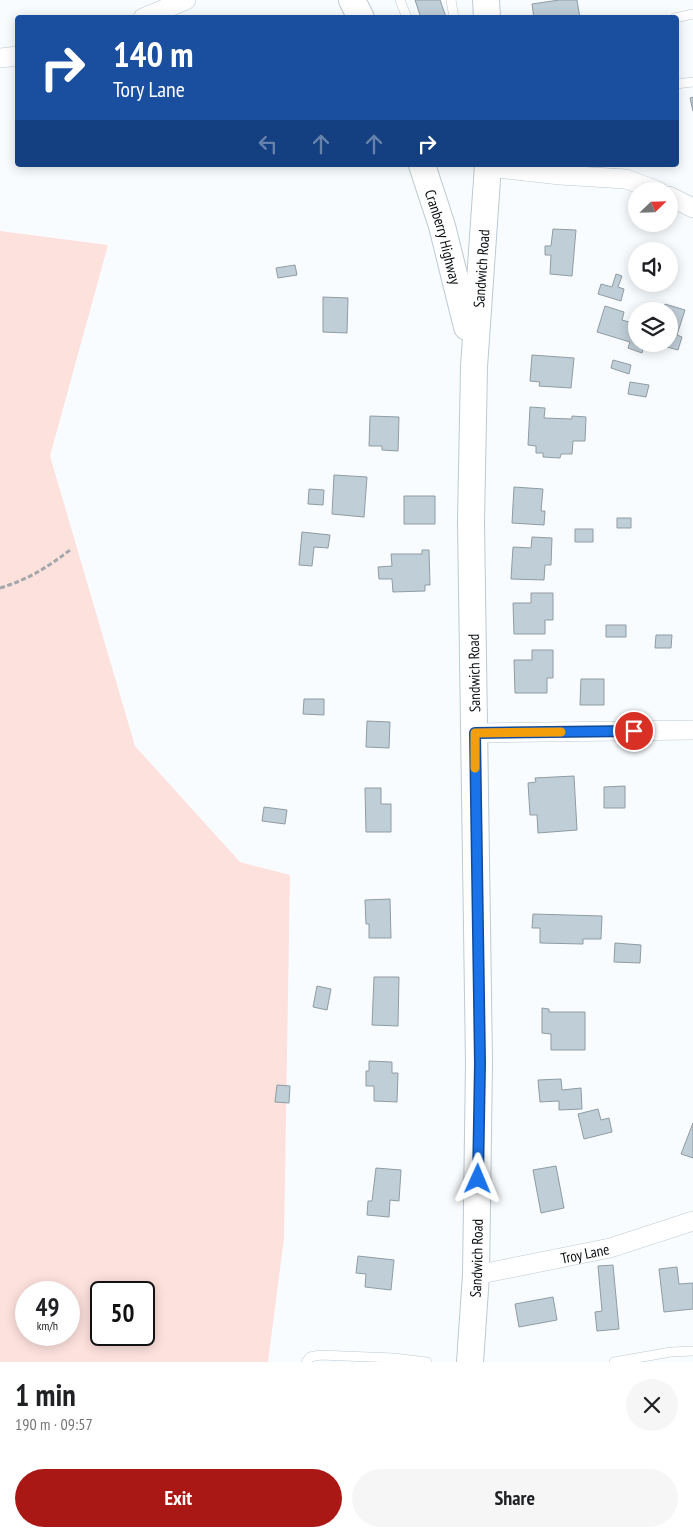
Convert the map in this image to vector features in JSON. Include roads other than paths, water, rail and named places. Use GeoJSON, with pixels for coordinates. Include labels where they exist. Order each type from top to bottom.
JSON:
{"type":"FeatureCollection","features":[{"type":"Feature","properties":{"kind":"main road"},"geometry":{"type":"LineString","coordinates":[[352,0],[359,15]]}},
{"type":"Feature","properties":{"kind":"main road"},"geometry":{"type":"LineString","coordinates":[[486,0],[487,15]]}},
{"type":"Feature","properties":{"kind":"main road","name":"Cranberry Highway"},"geometry":{"type":"LineString","coordinates":[[423,167],[442,226],[460,295],[474,367]]}},
{"type":"Feature","properties":{"kind":"main road","name":"Sandwich Road"},"geometry":{"type":"LineString","coordinates":[[470,1362],[476,1275],[480,1063],[471,522],[474,367],[485,167]]}},
{"type":"Feature","properties":{"kind":"street"},"geometry":{"type":"LineString","coordinates":[[150,15],[186,0]]}},
{"type":"Feature","properties":{"kind":"street"},"geometry":{"type":"LineString","coordinates":[[0,58],[15,56]]}},
{"type":"Feature","properties":{"kind":"street"},"geometry":{"type":"LineString","coordinates":[[492,167],[560,176],[626,179],[634,182]]}},
{"type":"Feature","properties":{"kind":"street"},"geometry":{"type":"LineString","coordinates":[[678,200],[693,208]]}},
{"type":"Feature","properties":{"kind":"street"},"geometry":{"type":"LineString","coordinates":[[475,733],[693,730]]}},
{"type":"Feature","properties":{"kind":"street","name":"Troy Lane"},"geometry":{"type":"LineString","coordinates":[[476,1275],[610,1248],[693,1220]]}},
{"type":"Feature","properties":{"kind":"lane"},"geometry":{"type":"LineString","coordinates":[[400,0],[406,15]]}},
{"type":"Feature","properties":{"kind":"lane"},"geometry":{"type":"LineString","coordinates":[[451,0],[454,15]]}},
{"type":"Feature","properties":{"kind":"lane"},"geometry":{"type":"LineString","coordinates":[[679,17],[693,14]]}},
{"type":"Feature","properties":{"kind":"lane"},"geometry":{"type":"LineString","coordinates":[[679,84],[693,82]]}},
{"type":"Feature","properties":{"kind":"lane"},"geometry":{"type":"LineString","coordinates":[[614,1362],[671,1352],[693,1351]]}},
{"type":"Feature","properties":{"kind":"lane"},"geometry":{"type":"LineString","coordinates":[[306,1362],[310,1357],[320,1355],[394,1358],[427,1362]]}}]}
